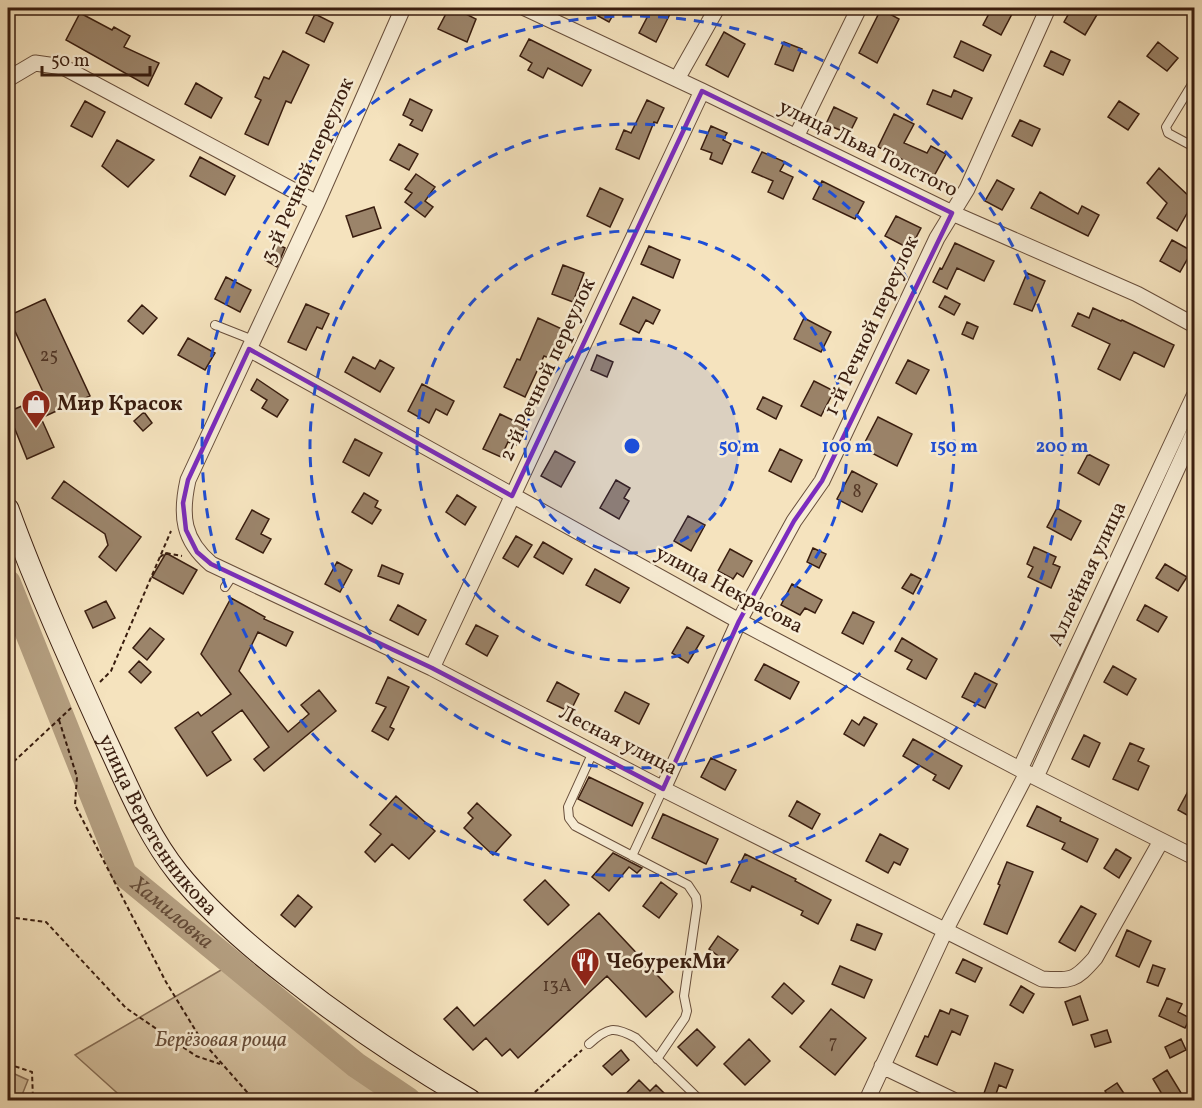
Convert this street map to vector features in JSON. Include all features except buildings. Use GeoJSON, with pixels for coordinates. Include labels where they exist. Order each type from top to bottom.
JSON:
{"type":"FeatureCollection","features":[{"type":"Feature","properties":{"kind":"main road","name":"улица Веретенникова"},"geometry":{"type":"LineString","coordinates":[[8,509],[85,695],[145,824],[178,872],[217,916],[320,1002],[405,1062],[470,1101]]}},
{"type":"Feature","properties":{"kind":"street","name":"3-й Речной переулок"},"geometry":{"type":"LineString","coordinates":[[251,344],[317,203],[403,8]]}},
{"type":"Feature","properties":{"kind":"street","name":"улица Льва Толстого"},"geometry":{"type":"LineString","coordinates":[[525,8],[952,213],[1137,294],[1194,325]]}},
{"type":"Feature","properties":{"kind":"street"},"geometry":{"type":"LineString","coordinates":[[677,79],[717,8]]}},
{"type":"Feature","properties":{"kind":"street"},"geometry":{"type":"LineString","coordinates":[[796,137],[859,8]]}},
{"type":"Feature","properties":{"kind":"street","name":"1-й Речной переулок"},"geometry":{"type":"LineString","coordinates":[[663,789],[739,621],[794,521],[822,481],[937,238],[967,189],[1047,8]]}},
{"type":"Feature","properties":{"kind":"street"},"geometry":{"type":"LineString","coordinates":[[8,80],[35,63],[63,67],[317,203]]}},
{"type":"Feature","properties":{"kind":"street","name":"2-й Речной переулок"},"geometry":{"type":"LineString","coordinates":[[432,668],[702,91]]}},
{"type":"Feature","properties":{"kind":"street","name":"улица Некрасова"},"geometry":{"type":"LineString","coordinates":[[251,344],[512,496],[739,621],[1028,773],[1194,857]]}},
{"type":"Feature","properties":{"kind":"street","name":"Лесная улица"},"geometry":{"type":"LineString","coordinates":[[251,344],[189,480],[183,503],[186,530],[197,552],[229,581],[432,668],[663,789],[1042,979],[1064,980],[1081,975],[1095,958],[1161,840]]}},
{"type":"Feature","properties":{"kind":"street","name":"Аллейная улица"},"geometry":{"type":"LineString","coordinates":[[1028,773],[1194,396]]}},
{"type":"Feature","properties":{"kind":"street","name":"Аллейная улица"},"geometry":{"type":"LineString","coordinates":[[867,1101],[945,931],[1028,773],[1194,432]]}},
{"type":"Feature","properties":{"kind":"street"},"geometry":{"type":"LineString","coordinates":[[882,1066],[952,1101]]}},
{"type":"Feature","properties":{"kind":"lane"},"geometry":{"type":"LineString","coordinates":[[1194,81],[1166,127],[1168,134],[1194,147]]}},
{"type":"Feature","properties":{"kind":"lane"},"geometry":{"type":"LineString","coordinates":[[216,325],[251,344]]}},
{"type":"Feature","properties":{"kind":"lane"},"geometry":{"type":"LineString","coordinates":[[593,752],[568,807],[569,818],[575,826],[688,885],[696,897],[698,906],[684,996],[687,1011],[685,1018],[657,1059]]}},
{"type":"Feature","properties":{"kind":"lane"},"geometry":{"type":"LineString","coordinates":[[632,856],[663,789]]}},
{"type":"Feature","properties":{"kind":"lane"},"geometry":{"type":"LineString","coordinates":[[589,1044],[612,1028],[636,1038],[700,1101]]}},
{"type":"Feature","properties":{"kind":"path"},"geometry":{"type":"LineString","coordinates":[[8,767],[111,671],[183,503]]}},
{"type":"Feature","properties":{"kind":"path"},"geometry":{"type":"LineString","coordinates":[[59,720],[77,777],[75,805],[166,982],[202,1041],[254,1101]]}},
{"type":"Feature","properties":{"kind":"path"},"geometry":{"type":"LineString","coordinates":[[8,917],[46,922],[126,1008],[196,1056],[223,1065]]}},
{"type":"Feature","properties":{"kind":"path"},"geometry":{"type":"LineString","coordinates":[[522,1101],[589,1044]]}},
{"type":"Feature","properties":{"kind":"path"},"geometry":{"type":"LineString","coordinates":[[8,1064],[32,1072],[33,1101]]}},
{"type":"Feature","properties":{"kind":"highlighted area"},"geometry":{"type":"Polygon","coordinates":[[[702,91],[952,213],[822,481],[794,521],[739,621],[663,789],[432,668],[211,564],[197,552],[186,530],[183,503],[188,480],[249,349],[512,496],[702,91]]]}},
{"type":"Feature","properties":{"kind":"green space","name":"Берёзовая роща"},"geometry":{"type":"Polygon","coordinates":[[[228,966],[401,1100],[125,1100],[75,1055],[228,966]]]}},
{"type":"Feature","properties":{"kind":"green space"},"geometry":{"type":"Polygon","coordinates":[[[8,1071],[28,1080],[20,1100],[8,1100],[8,1071]]]}},
{"type":"Feature","properties":{"kind":"waterway","name":"Хамиловка"},"geometry":{"type":"LineString","coordinates":[[8,583],[124,874],[356,1065],[408,1100]]}},
{"type":"Feature","properties":{"kind":"place","name":"Мир Красок"},"geometry":{"type":"Point","coordinates":[36,430]}},
{"type":"Feature","properties":{"kind":"place","name":"ЧебурекМи"},"geometry":{"type":"Point","coordinates":[585,988]}}]}
